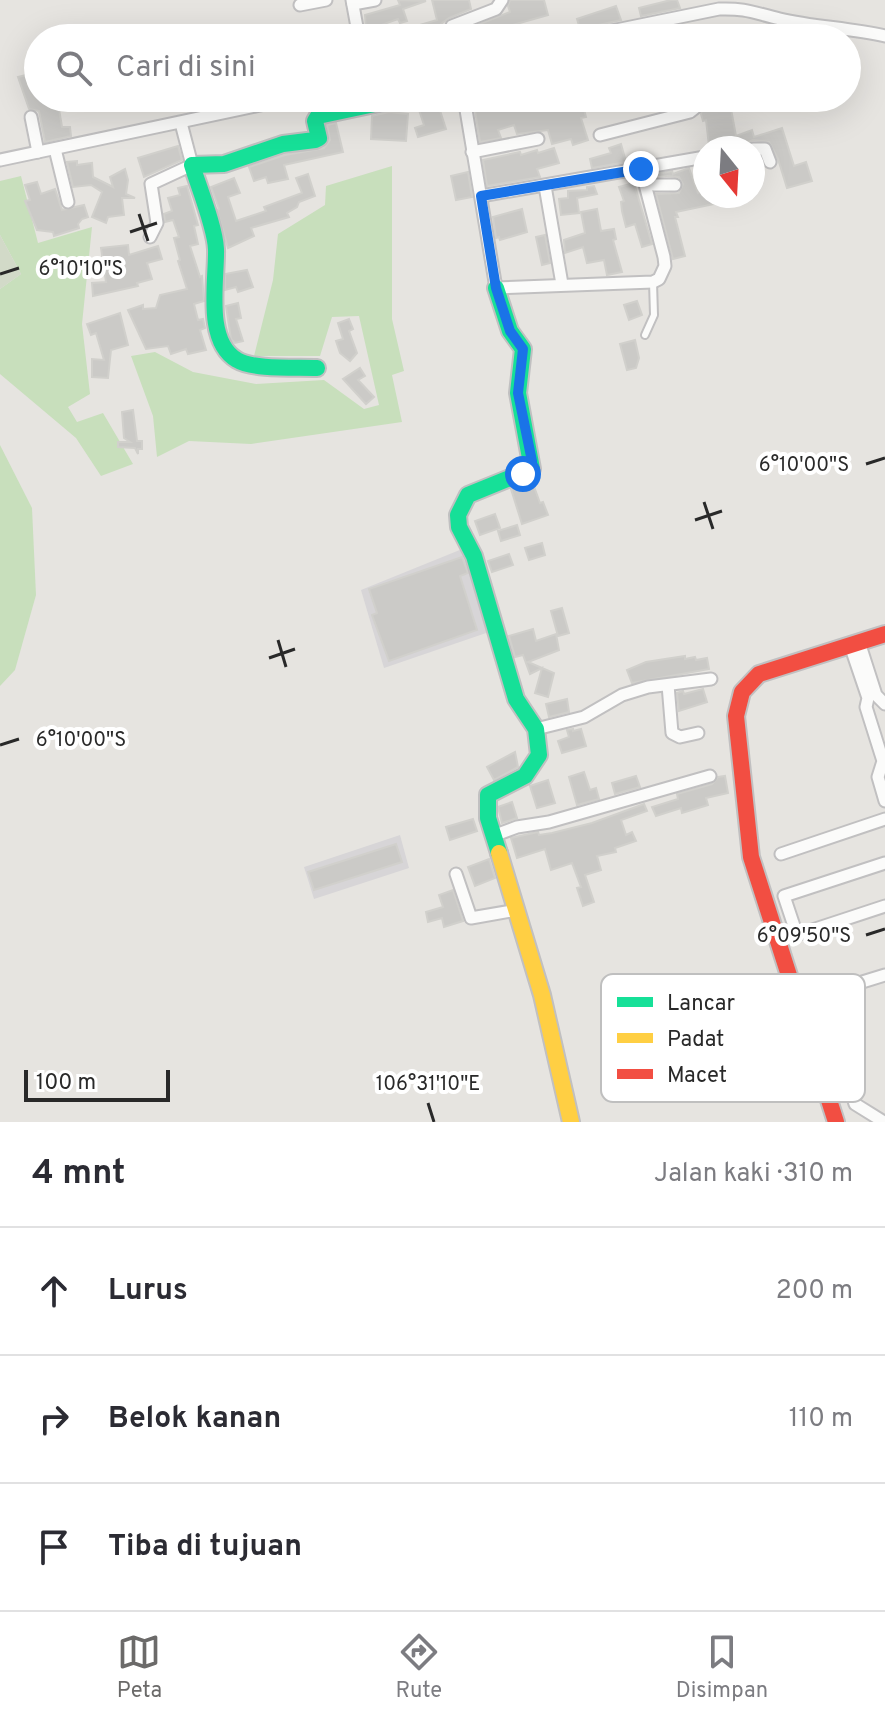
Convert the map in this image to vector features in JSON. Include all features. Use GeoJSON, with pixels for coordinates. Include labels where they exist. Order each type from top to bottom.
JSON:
{"type":"FeatureCollection","features":[{"type":"Feature","properties":{"kind":"street"},"geometry":{"type":"LineString","coordinates":[[300,5],[326,0]]}},
{"type":"Feature","properties":{"kind":"street"},"geometry":{"type":"LineString","coordinates":[[357,24],[353,2],[375,0]]}},
{"type":"Feature","properties":{"kind":"street"},"geometry":{"type":"LineString","coordinates":[[457,24],[496,9],[502,0]]}},
{"type":"Feature","properties":{"kind":"street"},"geometry":{"type":"LineString","coordinates":[[702,24],[719,22],[743,8],[781,19],[820,24]]}},
{"type":"Feature","properties":{"kind":"street"},"geometry":{"type":"LineString","coordinates":[[719,22],[726,24]]}},
{"type":"Feature","properties":{"kind":"street"},"geometry":{"type":"LineString","coordinates":[[861,30],[885,36]]}},
{"type":"Feature","properties":{"kind":"street"},"geometry":{"type":"LineString","coordinates":[[0,160],[230,112]]}},
{"type":"Feature","properties":{"kind":"street"},"geometry":{"type":"LineString","coordinates":[[150,237],[157,223],[151,184],[192,165],[224,164],[283,144],[318,139],[315,121],[318,116],[332,112]]}},
{"type":"Feature","properties":{"kind":"street"},"geometry":{"type":"LineString","coordinates":[[466,112],[496,288],[510,331],[523,349],[518,393],[532,469],[468,495],[460,508],[458,521],[474,556],[516,699],[536,729],[539,755],[525,776],[486,797],[488,818],[542,995],[571,1122]]}},
{"type":"Feature","properties":{"kind":"street"},"geometry":{"type":"LineString","coordinates":[[600,135],[690,112]]}},
{"type":"Feature","properties":{"kind":"street"},"geometry":{"type":"LineString","coordinates":[[31,117],[38,152]]}},
{"type":"Feature","properties":{"kind":"street"},"geometry":{"type":"LineString","coordinates":[[181,123],[216,247],[213,282],[221,344],[236,360],[250,364],[317,368]]}},
{"type":"Feature","properties":{"kind":"street"},"geometry":{"type":"LineString","coordinates":[[472,152],[538,139]]}},
{"type":"Feature","properties":{"kind":"street"},"geometry":{"type":"LineString","coordinates":[[55,149],[68,202]]}},
{"type":"Feature","properties":{"kind":"street"},"geometry":{"type":"LineString","coordinates":[[765,149],[770,162]]}},
{"type":"Feature","properties":{"kind":"street"},"geometry":{"type":"LineString","coordinates":[[481,196],[642,174],[693,160]]}},
{"type":"Feature","properties":{"kind":"street"},"geometry":{"type":"LineString","coordinates":[[496,288],[653,282],[663,275],[664,257],[642,174]]}},
{"type":"Feature","properties":{"kind":"street"},"geometry":{"type":"LineString","coordinates":[[642,174],[654,185],[675,185]]}},
{"type":"Feature","properties":{"kind":"street"},"geometry":{"type":"LineString","coordinates":[[545,186],[562,284]]}},
{"type":"Feature","properties":{"kind":"street"},"geometry":{"type":"LineString","coordinates":[[789,974],[751,857],[736,716],[738,698],[747,682],[759,674],[885,634]]}},
{"type":"Feature","properties":{"kind":"street"},"geometry":{"type":"LineString","coordinates":[[854,643],[876,699],[866,707],[884,761],[878,777],[885,801]]}},
{"type":"Feature","properties":{"kind":"street"},"geometry":{"type":"LineString","coordinates":[[536,729],[584,717],[622,695],[648,687],[711,679]]}},
{"type":"Feature","properties":{"kind":"street"},"geometry":{"type":"LineString","coordinates":[[668,685],[672,733],[680,737],[698,733]]}},
{"type":"Feature","properties":{"kind":"street"},"geometry":{"type":"LineString","coordinates":[[493,836],[710,776]]}},
{"type":"Feature","properties":{"kind":"street"},"geometry":{"type":"LineString","coordinates":[[781,854],[885,819]]}},
{"type":"Feature","properties":{"kind":"street"},"geometry":{"type":"LineString","coordinates":[[885,863],[784,896],[797,935],[885,906]]}},
{"type":"Feature","properties":{"kind":"street"},"geometry":{"type":"LineString","coordinates":[[456,874],[471,918],[517,910]]}},
{"type":"Feature","properties":{"kind":"street"},"geometry":{"type":"LineString","coordinates":[[865,981],[885,975]]}},
{"type":"Feature","properties":{"kind":"street"},"geometry":{"type":"LineString","coordinates":[[830,1102],[836,1122]]}},
{"type":"Feature","properties":{"kind":"street"},"geometry":{"type":"LineString","coordinates":[[854,1102],[870,1119],[884,1122]]}},
{"type":"Feature","properties":{"kind":"lane"},"geometry":{"type":"LineString","coordinates":[[645,335],[654,315],[653,282]]}},
{"type":"Feature","properties":{"kind":"shaded area"},"geometry":{"type":"Polygon","coordinates":[[[477,543],[485,570],[492,631],[384,668],[361,590],[477,543]]]}},
{"type":"Feature","properties":{"kind":"shaded area"},"geometry":{"type":"Polygon","coordinates":[[[400,835],[409,868],[314,899],[304,867],[400,835]]]}},
{"type":"Feature","properties":{"kind":"green space"},"geometry":{"type":"Polygon","coordinates":[[[392,166],[392,319],[404,371],[392,375],[402,422],[251,444],[189,441],[157,457],[153,416],[131,356],[155,352],[193,372],[256,384],[324,380],[364,409],[379,405],[359,316],[332,317],[320,356],[254,356],[273,280],[278,234],[325,205],[326,186],[392,166]]]}},
{"type":"Feature","properties":{"kind":"green space"},"geometry":{"type":"Polygon","coordinates":[[[21,176],[38,243],[92,227],[82,324],[90,394],[68,407],[77,422],[103,413],[133,464],[101,476],[76,438],[0,374],[0,289],[21,274],[0,235],[0,181],[21,176]]]}},
{"type":"Feature","properties":{"kind":"green space"},"geometry":{"type":"Polygon","coordinates":[[[0,235],[21,274],[0,289],[0,235]]]}},
{"type":"Feature","properties":{"kind":"green space"},"geometry":{"type":"Polygon","coordinates":[[[0,445],[32,508],[36,595],[15,670],[0,686],[0,445]]]}},
{"type":"Feature","properties":{"kind":"building"},"geometry":{"type":"Polygon","coordinates":[[[398,0],[426,1],[403,9],[407,21],[400,23],[398,19],[384,24],[366,24],[365,15],[400,5],[398,0]]]}},
{"type":"Feature","properties":{"kind":"building"},"geometry":{"type":"Polygon","coordinates":[[[432,0],[469,0],[471,9],[441,24],[423,24],[437,20],[432,0]]]}},
{"type":"Feature","properties":{"kind":"building"},"geometry":{"type":"Polygon","coordinates":[[[510,0],[544,0],[548,15],[516,24],[480,24],[510,12],[510,0]]]}},
{"type":"Feature","properties":{"kind":"building"},"geometry":{"type":"Polygon","coordinates":[[[677,0],[680,8],[641,16],[639,8],[677,0]]]}},
{"type":"Feature","properties":{"kind":"building"},"geometry":{"type":"Polygon","coordinates":[[[616,6],[621,20],[578,24],[577,19],[616,6]]]}},
{"type":"Feature","properties":{"kind":"building"},"geometry":{"type":"Polygon","coordinates":[[[24,76],[24,94],[18,77],[24,76]]]}},
{"type":"Feature","properties":{"kind":"building"},"geometry":{"type":"Polygon","coordinates":[[[39,112],[60,112],[62,127],[70,127],[71,136],[45,142],[39,112]]]}},
{"type":"Feature","properties":{"kind":"building"},"geometry":{"type":"Polygon","coordinates":[[[389,112],[408,114],[406,141],[371,139],[372,116],[389,112]]]}},
{"type":"Feature","properties":{"kind":"building"},"geometry":{"type":"Polygon","coordinates":[[[420,112],[441,112],[446,129],[418,137],[415,128],[424,125],[420,112]]]}},
{"type":"Feature","properties":{"kind":"building"},"geometry":{"type":"Polygon","coordinates":[[[475,112],[585,112],[586,117],[581,118],[588,140],[573,145],[571,139],[552,144],[548,130],[517,134],[514,125],[498,130],[501,138],[480,142],[475,112]]]}},
{"type":"Feature","properties":{"kind":"building"},"geometry":{"type":"Polygon","coordinates":[[[702,112],[732,112],[736,136],[708,136],[706,120],[703,121],[702,112]]]}},
{"type":"Feature","properties":{"kind":"building"},"geometry":{"type":"Polygon","coordinates":[[[336,123],[343,152],[284,165],[288,179],[268,183],[266,177],[254,181],[249,167],[285,155],[324,148],[330,140],[327,125],[336,123]]]}},
{"type":"Feature","properties":{"kind":"building"},"geometry":{"type":"Polygon","coordinates":[[[782,128],[794,166],[806,162],[812,181],[787,188],[769,142],[765,142],[765,136],[757,136],[782,128]]]}},
{"type":"Feature","properties":{"kind":"building"},"geometry":{"type":"Polygon","coordinates":[[[752,130],[754,136],[736,136],[752,130]]]}},
{"type":"Feature","properties":{"kind":"building"},"geometry":{"type":"Polygon","coordinates":[[[621,144],[626,162],[592,168],[590,159],[611,153],[609,148],[621,144]]]}},
{"type":"Feature","properties":{"kind":"building"},"geometry":{"type":"Polygon","coordinates":[[[178,146],[182,160],[144,177],[138,158],[178,146]]]}},
{"type":"Feature","properties":{"kind":"building"},"geometry":{"type":"Polygon","coordinates":[[[554,148],[559,163],[537,169],[540,177],[487,186],[483,160],[554,148]]]}},
{"type":"Feature","properties":{"kind":"building"},"geometry":{"type":"Polygon","coordinates":[[[77,161],[77,165],[92,163],[93,177],[113,187],[110,177],[125,169],[128,180],[126,194],[135,198],[122,198],[124,215],[108,217],[106,223],[92,217],[102,192],[91,185],[73,187],[67,162],[77,161]]]}},
{"type":"Feature","properties":{"kind":"building"},"geometry":{"type":"Polygon","coordinates":[[[689,168],[695,208],[676,212],[685,256],[673,259],[656,194],[679,193],[683,184],[679,177],[654,175],[672,171],[673,174],[689,168]]]}},
{"type":"Feature","properties":{"kind":"building"},"geometry":{"type":"Polygon","coordinates":[[[468,172],[472,197],[456,200],[451,176],[468,172]]]}},
{"type":"Feature","properties":{"kind":"building"},"geometry":{"type":"Polygon","coordinates":[[[308,174],[315,196],[299,202],[287,213],[289,217],[251,228],[254,236],[228,248],[211,187],[234,178],[240,193],[228,197],[236,221],[266,211],[264,207],[302,193],[296,178],[308,174]]]}},
{"type":"Feature","properties":{"kind":"building"},"geometry":{"type":"Polygon","coordinates":[[[37,182],[41,194],[55,189],[62,210],[84,205],[88,217],[82,219],[79,228],[54,236],[53,232],[37,230],[25,201],[30,200],[25,185],[37,182]]]}},
{"type":"Feature","properties":{"kind":"building"},"geometry":{"type":"Polygon","coordinates":[[[634,183],[652,244],[642,247],[635,224],[626,227],[621,202],[624,201],[619,187],[634,183]]]}},
{"type":"Feature","properties":{"kind":"building"},"geometry":{"type":"Polygon","coordinates":[[[187,186],[198,225],[194,226],[198,244],[190,246],[202,276],[204,301],[194,304],[198,320],[203,319],[205,328],[200,330],[206,350],[188,354],[186,349],[171,354],[168,346],[146,349],[128,310],[143,305],[143,309],[156,308],[160,295],[187,289],[174,238],[179,237],[173,220],[165,222],[164,214],[172,211],[168,198],[180,195],[178,188],[187,186]]]}},
{"type":"Feature","properties":{"kind":"building"},"geometry":{"type":"Polygon","coordinates":[[[594,186],[597,194],[577,198],[579,213],[561,215],[559,199],[568,198],[568,191],[587,190],[587,187],[594,186]]]}},
{"type":"Feature","properties":{"kind":"building"},"geometry":{"type":"Polygon","coordinates":[[[522,209],[527,232],[500,240],[496,238],[493,217],[522,209]]]}},
{"type":"Feature","properties":{"kind":"building"},"geometry":{"type":"Polygon","coordinates":[[[597,209],[601,231],[614,229],[616,239],[613,240],[622,272],[607,275],[604,260],[587,263],[583,247],[565,253],[564,240],[585,233],[581,212],[597,209]]]}},
{"type":"Feature","properties":{"kind":"building"},"geometry":{"type":"Polygon","coordinates":[[[545,235],[550,263],[542,265],[536,237],[545,235]]]}},
{"type":"Feature","properties":{"kind":"building"},"geometry":{"type":"Polygon","coordinates":[[[128,245],[129,255],[158,246],[162,259],[147,263],[152,279],[137,283],[138,286],[93,296],[92,283],[106,282],[101,248],[128,245]]]}},
{"type":"Feature","properties":{"kind":"building"},"geometry":{"type":"Polygon","coordinates":[[[247,270],[253,287],[238,292],[236,287],[225,290],[225,274],[247,270]]]}},
{"type":"Feature","properties":{"kind":"building"},"geometry":{"type":"Polygon","coordinates":[[[637,301],[642,315],[629,320],[624,305],[637,301]]]}},
{"type":"Feature","properties":{"kind":"building"},"geometry":{"type":"Polygon","coordinates":[[[238,303],[241,318],[236,319],[243,341],[235,343],[231,339],[226,306],[238,303]]]}},
{"type":"Feature","properties":{"kind":"building"},"geometry":{"type":"Polygon","coordinates":[[[120,313],[128,345],[111,350],[108,378],[92,377],[92,359],[104,360],[96,333],[91,335],[87,324],[120,313]]]}},
{"type":"Feature","properties":{"kind":"building"},"geometry":{"type":"Polygon","coordinates":[[[349,319],[353,329],[349,331],[357,353],[350,361],[340,353],[336,341],[343,339],[338,323],[349,319]]]}},
{"type":"Feature","properties":{"kind":"building"},"geometry":{"type":"Polygon","coordinates":[[[635,340],[639,358],[636,368],[627,370],[620,344],[635,340]]]}},
{"type":"Feature","properties":{"kind":"building"},"geometry":{"type":"Polygon","coordinates":[[[360,368],[365,376],[358,380],[374,397],[366,404],[343,379],[360,368]]]}},
{"type":"Feature","properties":{"kind":"building"},"geometry":{"type":"Polygon","coordinates":[[[133,410],[137,441],[142,441],[138,454],[135,448],[118,447],[118,442],[130,442],[124,438],[122,412],[133,410]]]}},
{"type":"Feature","properties":{"kind":"building"},"geometry":{"type":"Polygon","coordinates":[[[532,481],[548,515],[522,524],[511,489],[532,481]]]}},
{"type":"Feature","properties":{"kind":"building"},"geometry":{"type":"Polygon","coordinates":[[[495,514],[500,528],[480,535],[475,521],[495,514]]]}},
{"type":"Feature","properties":{"kind":"building"},"geometry":{"type":"Polygon","coordinates":[[[517,525],[520,535],[501,541],[498,531],[517,525]]]}},
{"type":"Feature","properties":{"kind":"building"},"geometry":{"type":"Polygon","coordinates":[[[542,543],[545,555],[529,560],[525,548],[542,543]]]}},
{"type":"Feature","properties":{"kind":"building"},"geometry":{"type":"Polygon","coordinates":[[[509,554],[513,565],[492,572],[488,561],[509,554]]]}},
{"type":"Feature","properties":{"kind":"building"},"geometry":{"type":"Polygon","coordinates":[[[462,557],[468,573],[460,576],[477,630],[389,661],[372,615],[377,613],[369,589],[462,557]]]}},
{"type":"Feature","properties":{"kind":"building"},"geometry":{"type":"Polygon","coordinates":[[[562,608],[569,633],[558,636],[551,611],[562,608]]]}},
{"type":"Feature","properties":{"kind":"building"},"geometry":{"type":"Polygon","coordinates":[[[533,629],[536,641],[556,634],[559,650],[528,662],[554,673],[548,697],[535,693],[542,668],[530,674],[523,655],[515,657],[509,636],[533,629]]]}},
{"type":"Feature","properties":{"kind":"building"},"geometry":{"type":"Polygon","coordinates":[[[685,656],[685,659],[695,657],[696,660],[707,658],[709,669],[632,683],[627,670],[646,662],[685,656]]]}},
{"type":"Feature","properties":{"kind":"building"},"geometry":{"type":"Polygon","coordinates":[[[703,689],[707,702],[679,711],[677,693],[703,689]]]}},
{"type":"Feature","properties":{"kind":"building"},"geometry":{"type":"Polygon","coordinates":[[[567,699],[569,712],[549,717],[546,704],[567,699]]]}},
{"type":"Feature","properties":{"kind":"building"},"geometry":{"type":"Polygon","coordinates":[[[581,729],[586,746],[562,753],[558,741],[569,737],[567,730],[581,729]]]}},
{"type":"Feature","properties":{"kind":"building"},"geometry":{"type":"Polygon","coordinates":[[[515,752],[518,767],[494,780],[487,767],[515,752]]]}},
{"type":"Feature","properties":{"kind":"building"},"geometry":{"type":"Polygon","coordinates":[[[584,772],[590,790],[596,788],[599,799],[577,805],[569,777],[584,772]]]}},
{"type":"Feature","properties":{"kind":"building"},"geometry":{"type":"Polygon","coordinates":[[[636,776],[640,787],[615,794],[612,783],[636,776]]]}},
{"type":"Feature","properties":{"kind":"building"},"geometry":{"type":"Polygon","coordinates":[[[725,776],[728,793],[706,798],[708,805],[682,813],[681,808],[656,816],[652,807],[678,799],[677,794],[712,784],[718,777],[725,776]]]}},
{"type":"Feature","properties":{"kind":"building"},"geometry":{"type":"Polygon","coordinates":[[[548,780],[555,803],[537,808],[530,786],[548,780]]]}},
{"type":"Feature","properties":{"kind":"building"},"geometry":{"type":"Polygon","coordinates":[[[512,802],[517,818],[502,823],[498,807],[512,802]]]}},
{"type":"Feature","properties":{"kind":"building"},"geometry":{"type":"Polygon","coordinates":[[[644,804],[647,811],[621,820],[626,835],[632,832],[636,841],[615,848],[616,852],[597,856],[601,870],[585,875],[594,902],[583,906],[577,888],[581,887],[572,863],[551,870],[545,849],[517,858],[511,838],[538,832],[539,835],[552,833],[592,823],[644,804]]]}},
{"type":"Feature","properties":{"kind":"building"},"geometry":{"type":"Polygon","coordinates":[[[473,819],[477,831],[450,840],[446,827],[473,819]]]}},
{"type":"Feature","properties":{"kind":"building"},"geometry":{"type":"Polygon","coordinates":[[[396,844],[402,862],[314,890],[308,872],[396,844]]]}},
{"type":"Feature","properties":{"kind":"building"},"geometry":{"type":"Polygon","coordinates":[[[489,859],[495,878],[475,886],[468,867],[489,859]]]}},
{"type":"Feature","properties":{"kind":"building"},"geometry":{"type":"Polygon","coordinates":[[[453,890],[463,921],[444,927],[442,918],[428,922],[426,912],[443,907],[439,895],[453,890]]]}},
{"type":"Feature","properties":{"kind":"traffic: fast"},"geometry":{"type":"LineString","coordinates":[[317,368],[253,365],[237,360],[227,351],[220,339],[214,309],[215,240],[192,165],[224,164],[283,144],[315,140],[319,138],[315,121],[318,116],[337,112]]}},
{"type":"Feature","properties":{"kind":"traffic: fast"},"geometry":{"type":"LineString","coordinates":[[496,288],[510,331],[523,349],[518,393],[532,469],[468,495],[458,515],[459,527],[474,556],[516,699],[536,729],[539,755],[525,776],[488,795],[488,818],[499,853]]}},
{"type":"Feature","properties":{"kind":"traffic: slow"},"geometry":{"type":"LineString","coordinates":[[499,853],[542,995],[571,1122]]}},
{"type":"Feature","properties":{"kind":"traffic: jam"},"geometry":{"type":"LineString","coordinates":[[789,974],[751,857],[736,716],[742,692],[759,674],[885,634]]}},
{"type":"Feature","properties":{"kind":"traffic: jam"},"geometry":{"type":"LineString","coordinates":[[830,1102],[836,1122]]}},
{"type":"Feature","properties":{"kind":"route"},"geometry":{"type":"LineString","coordinates":[[523,474],[532,469],[518,393],[523,349],[510,331],[496,288],[481,196],[641,169]]}}]}
